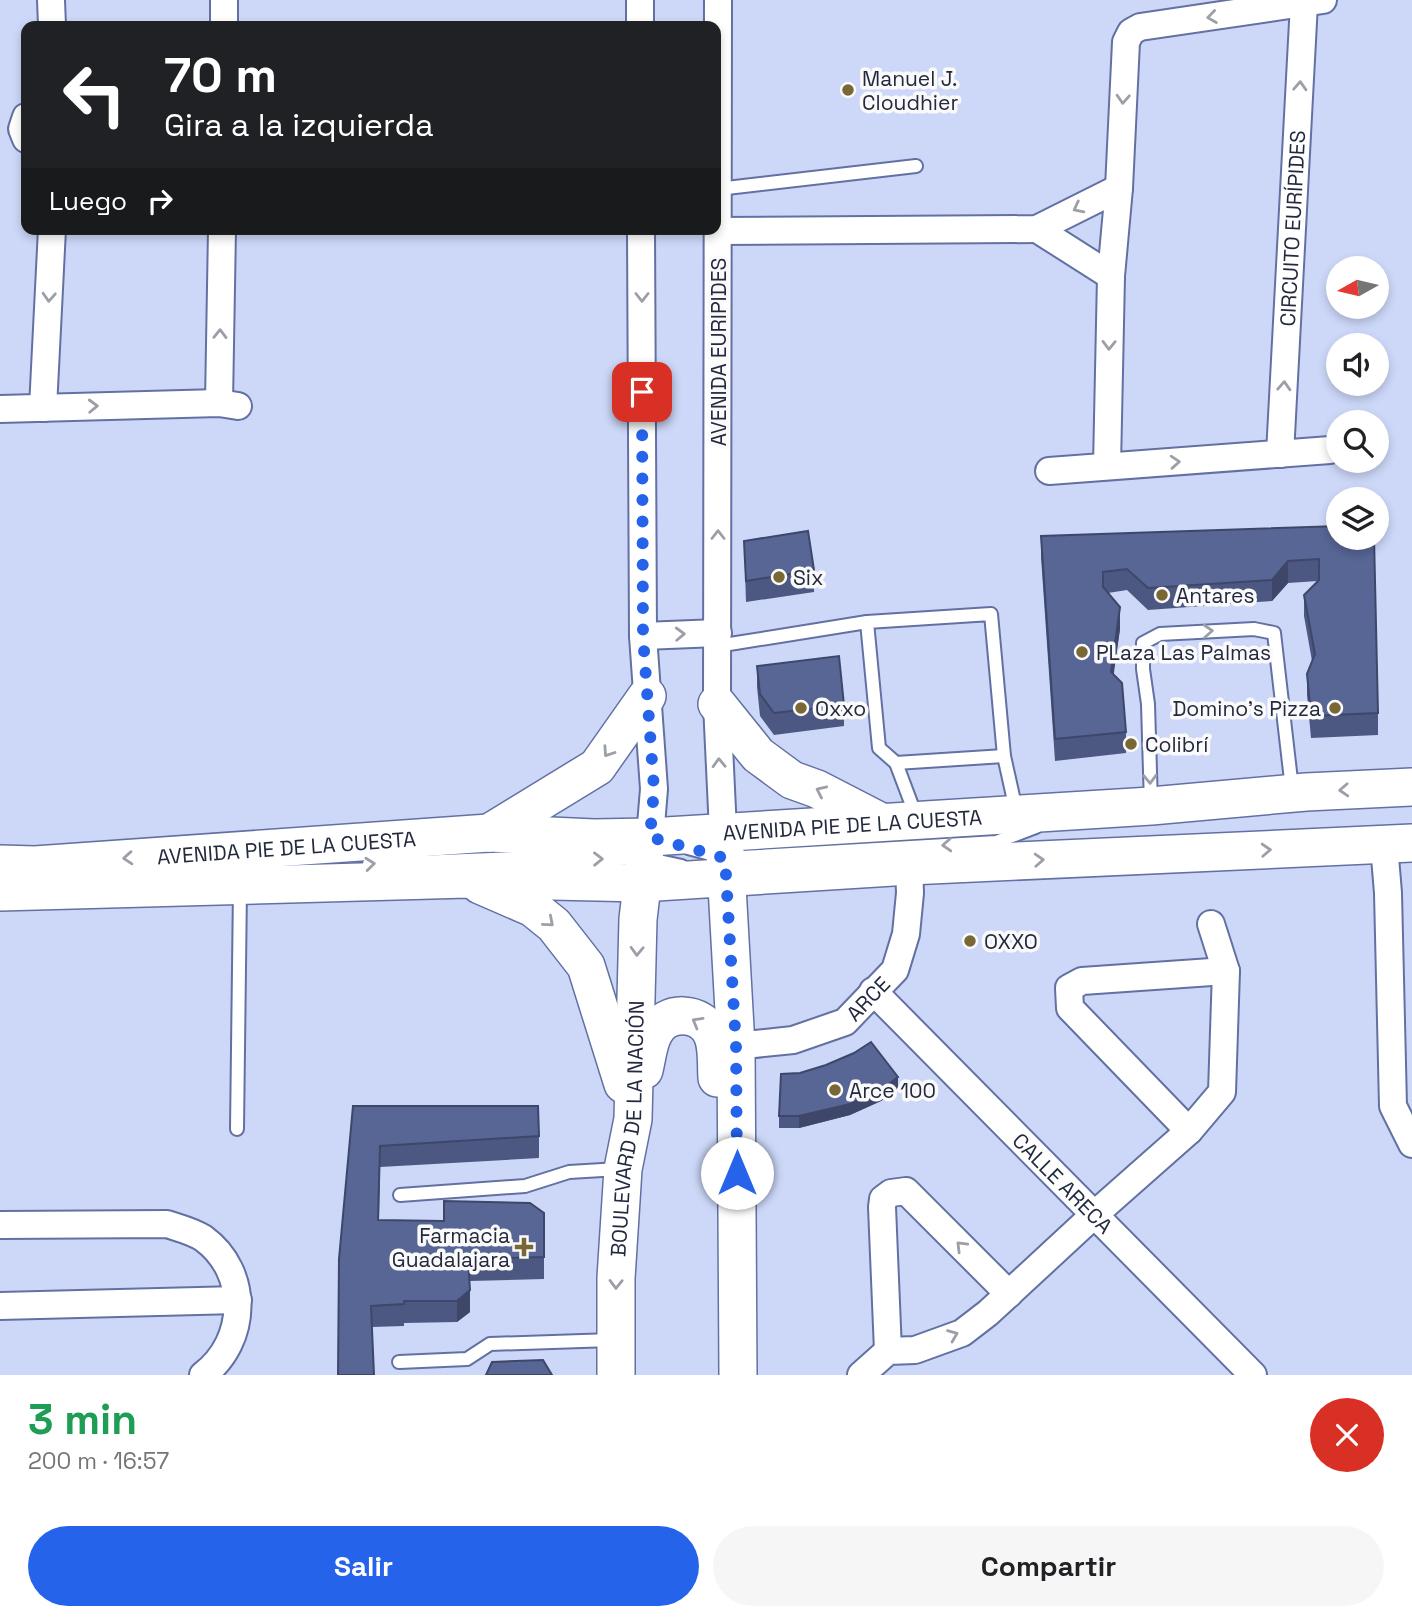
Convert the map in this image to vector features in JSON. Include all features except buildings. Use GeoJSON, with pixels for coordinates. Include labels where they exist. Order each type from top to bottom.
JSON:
{"type":"FeatureCollection","features":[{"type":"Feature","properties":{"kind":"main road"},"geometry":{"type":"LineString","coordinates":[[489,833],[597,767],[647,696]]}},
{"type":"Feature","properties":{"kind":"main road"},"geometry":{"type":"LineString","coordinates":[[717,704],[758,755],[792,780],[817,789],[882,822]]}},
{"type":"Feature","properties":{"kind":"main road","name":"AVENIDA PIE DE LA CUESTA"},"geometry":{"type":"LineString","coordinates":[[725,855],[882,822],[1412,787]]}},
{"type":"Feature","properties":{"kind":"main road","name":"AVENIDA PIE DE LA CUESTA"},"geometry":{"type":"LineString","coordinates":[[0,864],[35,865],[489,833],[594,838],[645,859]]}},
{"type":"Feature","properties":{"kind":"main road","name":"AVENIDA PIE DE LA CUESTA"},"geometry":{"type":"LineString","coordinates":[[0,892],[467,879],[645,859],[725,855],[909,866],[1398,844]]}},
{"type":"Feature","properties":{"kind":"main road"},"geometry":{"type":"LineString","coordinates":[[725,855],[736,1046],[738,1375]]}},
{"type":"Feature","properties":{"kind":"main road","name":"BOULEVARD DE LA NACIÓN"},"geometry":{"type":"LineString","coordinates":[[616,1358],[616,1278],[623,1169],[633,1119],[638,919],[645,859]]}},
{"type":"Feature","properties":{"kind":"main road"},"geometry":{"type":"LineString","coordinates":[[467,879],[533,908],[554,925],[586,966],[633,1119]]}},
{"type":"Feature","properties":{"kind":"main road"},"geometry":{"type":"LineString","coordinates":[[633,1119],[654,1033],[659,1024],[678,1016],[698,1019],[712,1034],[715,1044],[722,1152],[737,1301]]}},
{"type":"Feature","properties":{"kind":"street"},"geometry":{"type":"LineString","coordinates":[[51,0],[52,21]]}},
{"type":"Feature","properties":{"kind":"street"},"geometry":{"type":"LineString","coordinates":[[224,0],[224,21]]}},
{"type":"Feature","properties":{"kind":"street"},"geometry":{"type":"LineString","coordinates":[[640,0],[640,21]]}},
{"type":"Feature","properties":{"kind":"street","name":"AVENIDA EURIPIDES"},"geometry":{"type":"LineString","coordinates":[[715,21],[716,0]]}},
{"type":"Feature","properties":{"kind":"street","name":"AVENIDA EURIPIDES"},"geometry":{"type":"LineString","coordinates":[[716,0],[717,21]]}},
{"type":"Feature","properties":{"kind":"street","name":"CIRCUITO EURÍPIDES"},"geometry":{"type":"LineString","coordinates":[[1107,466],[1111,276],[1119,188],[1126,42],[1130,32],[1140,27],[1313,1],[1280,454]]}},
{"type":"Feature","properties":{"kind":"street"},"geometry":{"type":"LineString","coordinates":[[721,231],[1037,229],[1119,188]]}},
{"type":"Feature","properties":{"kind":"street"},"geometry":{"type":"LineString","coordinates":[[1037,229],[1111,276]]}},
{"type":"Feature","properties":{"kind":"street"},"geometry":{"type":"LineString","coordinates":[[43,408],[52,235]]}},
{"type":"Feature","properties":{"kind":"street"},"geometry":{"type":"LineString","coordinates":[[0,409],[229,404],[222,235]]}},
{"type":"Feature","properties":{"kind":"street"},"geometry":{"type":"LineString","coordinates":[[641,235],[643,636],[654,789],[645,859]]}},
{"type":"Feature","properties":{"kind":"street","name":"AVENIDA EURIPIDES"},"geometry":{"type":"LineString","coordinates":[[718,235],[717,704],[725,855]]}},
{"type":"Feature","properties":{"kind":"street"},"geometry":{"type":"LineString","coordinates":[[1049,471],[1326,450]]}},
{"type":"Feature","properties":{"kind":"street"},"geometry":{"type":"LineString","coordinates":[[643,636],[717,639]]}},
{"type":"Feature","properties":{"kind":"street"},"geometry":{"type":"LineString","coordinates":[[1398,844],[1388,893],[1393,1106],[1412,1144]]}},
{"type":"Feature","properties":{"kind":"street","name":"ARCE"},"geometry":{"type":"LineString","coordinates":[[736,1046],[793,1040],[845,1022],[895,970],[906,934],[910,893],[909,866]]}},
{"type":"Feature","properties":{"kind":"street"},"geometry":{"type":"LineString","coordinates":[[861,1375],[888,1352],[915,1349],[962,1333],[988,1314],[1094,1214],[1189,1131],[1222,1092],[1226,971],[1211,924]]}},
{"type":"Feature","properties":{"kind":"street"},"geometry":{"type":"LineString","coordinates":[[1189,1131],[1070,1008],[1069,988],[1082,981],[1226,971]]}},
{"type":"Feature","properties":{"kind":"street","name":"CALLE ARECA"},"geometry":{"type":"LineString","coordinates":[[873,991],[1253,1375]]}},
{"type":"Feature","properties":{"kind":"street"},"geometry":{"type":"LineString","coordinates":[[888,1352],[882,1207],[883,1199],[891,1193],[906,1191],[1009,1294]]}},
{"type":"Feature","properties":{"kind":"street"},"geometry":{"type":"LineString","coordinates":[[0,1225],[167,1224],[202,1237],[227,1264],[235,1282],[238,1300],[233,1336],[225,1353],[203,1375]]}},
{"type":"Feature","properties":{"kind":"street"},"geometry":{"type":"LineString","coordinates":[[0,1306],[238,1300]]}},
{"type":"Feature","properties":{"kind":"lane"},"geometry":{"type":"LineString","coordinates":[[721,189],[916,166]]}},
{"type":"Feature","properties":{"kind":"lane"},"geometry":{"type":"LineString","coordinates":[[717,639],[867,622],[991,614],[1004,756],[1017,814]]}},
{"type":"Feature","properties":{"kind":"lane"},"geometry":{"type":"LineString","coordinates":[[867,622],[879,748],[896,763],[918,820]]}},
{"type":"Feature","properties":{"kind":"lane"},"geometry":{"type":"LineString","coordinates":[[1151,806],[1143,643],[1160,634],[1254,629],[1275,633],[1293,793]]}},
{"type":"Feature","properties":{"kind":"lane"},"geometry":{"type":"LineString","coordinates":[[896,763],[1004,756]]}},
{"type":"Feature","properties":{"kind":"lane"},"geometry":{"type":"LineString","coordinates":[[725,855],[996,842],[1083,810]]}},
{"type":"Feature","properties":{"kind":"lane"},"geometry":{"type":"LineString","coordinates":[[280,883],[368,864],[517,858],[645,859]]}},
{"type":"Feature","properties":{"kind":"lane"},"geometry":{"type":"LineString","coordinates":[[237,1129],[240,885]]}},
{"type":"Feature","properties":{"kind":"lane"},"geometry":{"type":"LineString","coordinates":[[400,1195],[525,1186],[569,1172],[623,1169]]}},
{"type":"Feature","properties":{"kind":"lane"},"geometry":{"type":"LineString","coordinates":[[398,1362],[467,1359],[490,1344],[616,1358]]}},
{"type":"Feature","properties":{"kind":"place","name":"Manuel J. Cloudhier"},"geometry":{"type":"Point","coordinates":[848,90]}},
{"type":"Feature","properties":{"kind":"place","name":"Six"},"geometry":{"type":"Point","coordinates":[779,577]}},
{"type":"Feature","properties":{"kind":"place","name":"Antares"},"geometry":{"type":"Point","coordinates":[1162,595]}},
{"type":"Feature","properties":{"kind":"place","name":"PLaza Las Palmas"},"geometry":{"type":"Point","coordinates":[1082,652]}},
{"type":"Feature","properties":{"kind":"place","name":"Oxxo"},"geometry":{"type":"Point","coordinates":[801,708]}},
{"type":"Feature","properties":{"kind":"place","name":"Domino's Pizza"},"geometry":{"type":"Point","coordinates":[1335,708]}},
{"type":"Feature","properties":{"kind":"place","name":"Colibrí"},"geometry":{"type":"Point","coordinates":[1131,744]}},
{"type":"Feature","properties":{"kind":"place","name":"OXXO"},"geometry":{"type":"Point","coordinates":[970,941]}},
{"type":"Feature","properties":{"kind":"place","name":"Arce 100"},"geometry":{"type":"Point","coordinates":[835,1090]}},
{"type":"Feature","properties":{"kind":"place","name":"Farmacia Guadalajara"},"geometry":{"type":"Point","coordinates":[524,1247]}},
{"type":"Feature","properties":{"kind":"route"},"geometry":{"type":"LineString","coordinates":[[642,392],[643,636],[654,789],[650,837],[725,858],[736,1046],[737,1173]]}}]}
